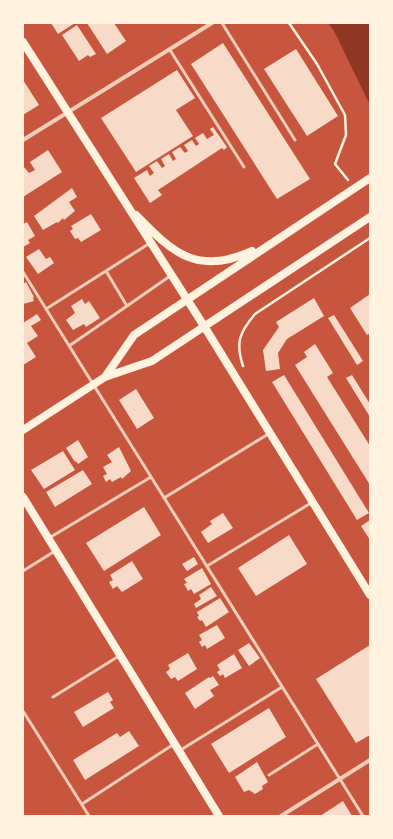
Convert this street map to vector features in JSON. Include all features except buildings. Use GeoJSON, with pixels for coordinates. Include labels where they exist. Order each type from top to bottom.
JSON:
{"type":"FeatureCollection","features":[{"type":"Feature","properties":{"kind":"main road"},"geometry":{"type":"LineString","coordinates":[[23,42],[186,300],[204,326],[370,595]]}},
{"type":"Feature","properties":{"kind":"main road"},"geometry":{"type":"LineString","coordinates":[[105,377],[134,335],[370,178]]}},
{"type":"Feature","properties":{"kind":"main road"},"geometry":{"type":"LineString","coordinates":[[125,204],[158,238],[177,252],[199,261],[213,262],[235,259],[275,241]]}},
{"type":"Feature","properties":{"kind":"main road"},"geometry":{"type":"LineString","coordinates":[[23,430],[105,377],[152,361],[370,217]]}},
{"type":"Feature","properties":{"kind":"main road"},"geometry":{"type":"LineString","coordinates":[[23,497],[26,509],[49,538],[219,816]]}},
{"type":"Feature","properties":{"kind":"street"},"geometry":{"type":"LineString","coordinates":[[23,140],[212,23]]}},
{"type":"Feature","properties":{"kind":"street"},"geometry":{"type":"LineString","coordinates":[[281,816],[370,760]]}},
{"type":"Feature","properties":{"kind":"lane"},"geometry":{"type":"LineString","coordinates":[[222,23],[295,140]]}},
{"type":"Feature","properties":{"kind":"lane"},"geometry":{"type":"LineString","coordinates":[[170,50],[244,167]]}},
{"type":"Feature","properties":{"kind":"lane"},"geometry":{"type":"LineString","coordinates":[[46,309],[150,243]]}},
{"type":"Feature","properties":{"kind":"lane"},"geometry":{"type":"LineString","coordinates":[[106,271],[128,306]]}},
{"type":"Feature","properties":{"kind":"lane"},"geometry":{"type":"LineString","coordinates":[[23,272],[363,816]]}},
{"type":"Feature","properties":{"kind":"lane"},"geometry":{"type":"LineString","coordinates":[[69,346],[171,276]]}},
{"type":"Feature","properties":{"kind":"lane"},"geometry":{"type":"LineString","coordinates":[[164,498],[270,433]]}},
{"type":"Feature","properties":{"kind":"lane"},"geometry":{"type":"LineString","coordinates":[[49,538],[151,477]]}},
{"type":"Feature","properties":{"kind":"lane"},"geometry":{"type":"LineString","coordinates":[[207,566],[313,502]]}},
{"type":"Feature","properties":{"kind":"lane"},"geometry":{"type":"LineString","coordinates":[[23,571],[56,550]]}},
{"type":"Feature","properties":{"kind":"lane"},"geometry":{"type":"LineString","coordinates":[[53,697],[121,655]]}},
{"type":"Feature","properties":{"kind":"lane"},"geometry":{"type":"LineString","coordinates":[[82,804],[282,686]]}},
{"type":"Feature","properties":{"kind":"lane"},"geometry":{"type":"LineString","coordinates":[[23,711],[89,816]]}},
{"type":"Feature","properties":{"kind":"lane"},"geometry":{"type":"LineString","coordinates":[[270,774],[318,744]]}},
{"type":"Feature","properties":{"kind":"path"},"geometry":{"type":"LineString","coordinates":[[289,23],[317,64],[345,115],[346,135],[335,164],[347,180],[353,184]]}},
{"type":"Feature","properties":{"kind":"path"},"geometry":{"type":"LineString","coordinates":[[244,370],[239,346],[243,328],[256,314],[370,238]]}},
{"type":"Feature","properties":{"kind":"shaded area"},"geometry":{"type":"Polygon","coordinates":[[[328,23],[370,23],[370,105],[334,31],[328,23]]]}}]}
